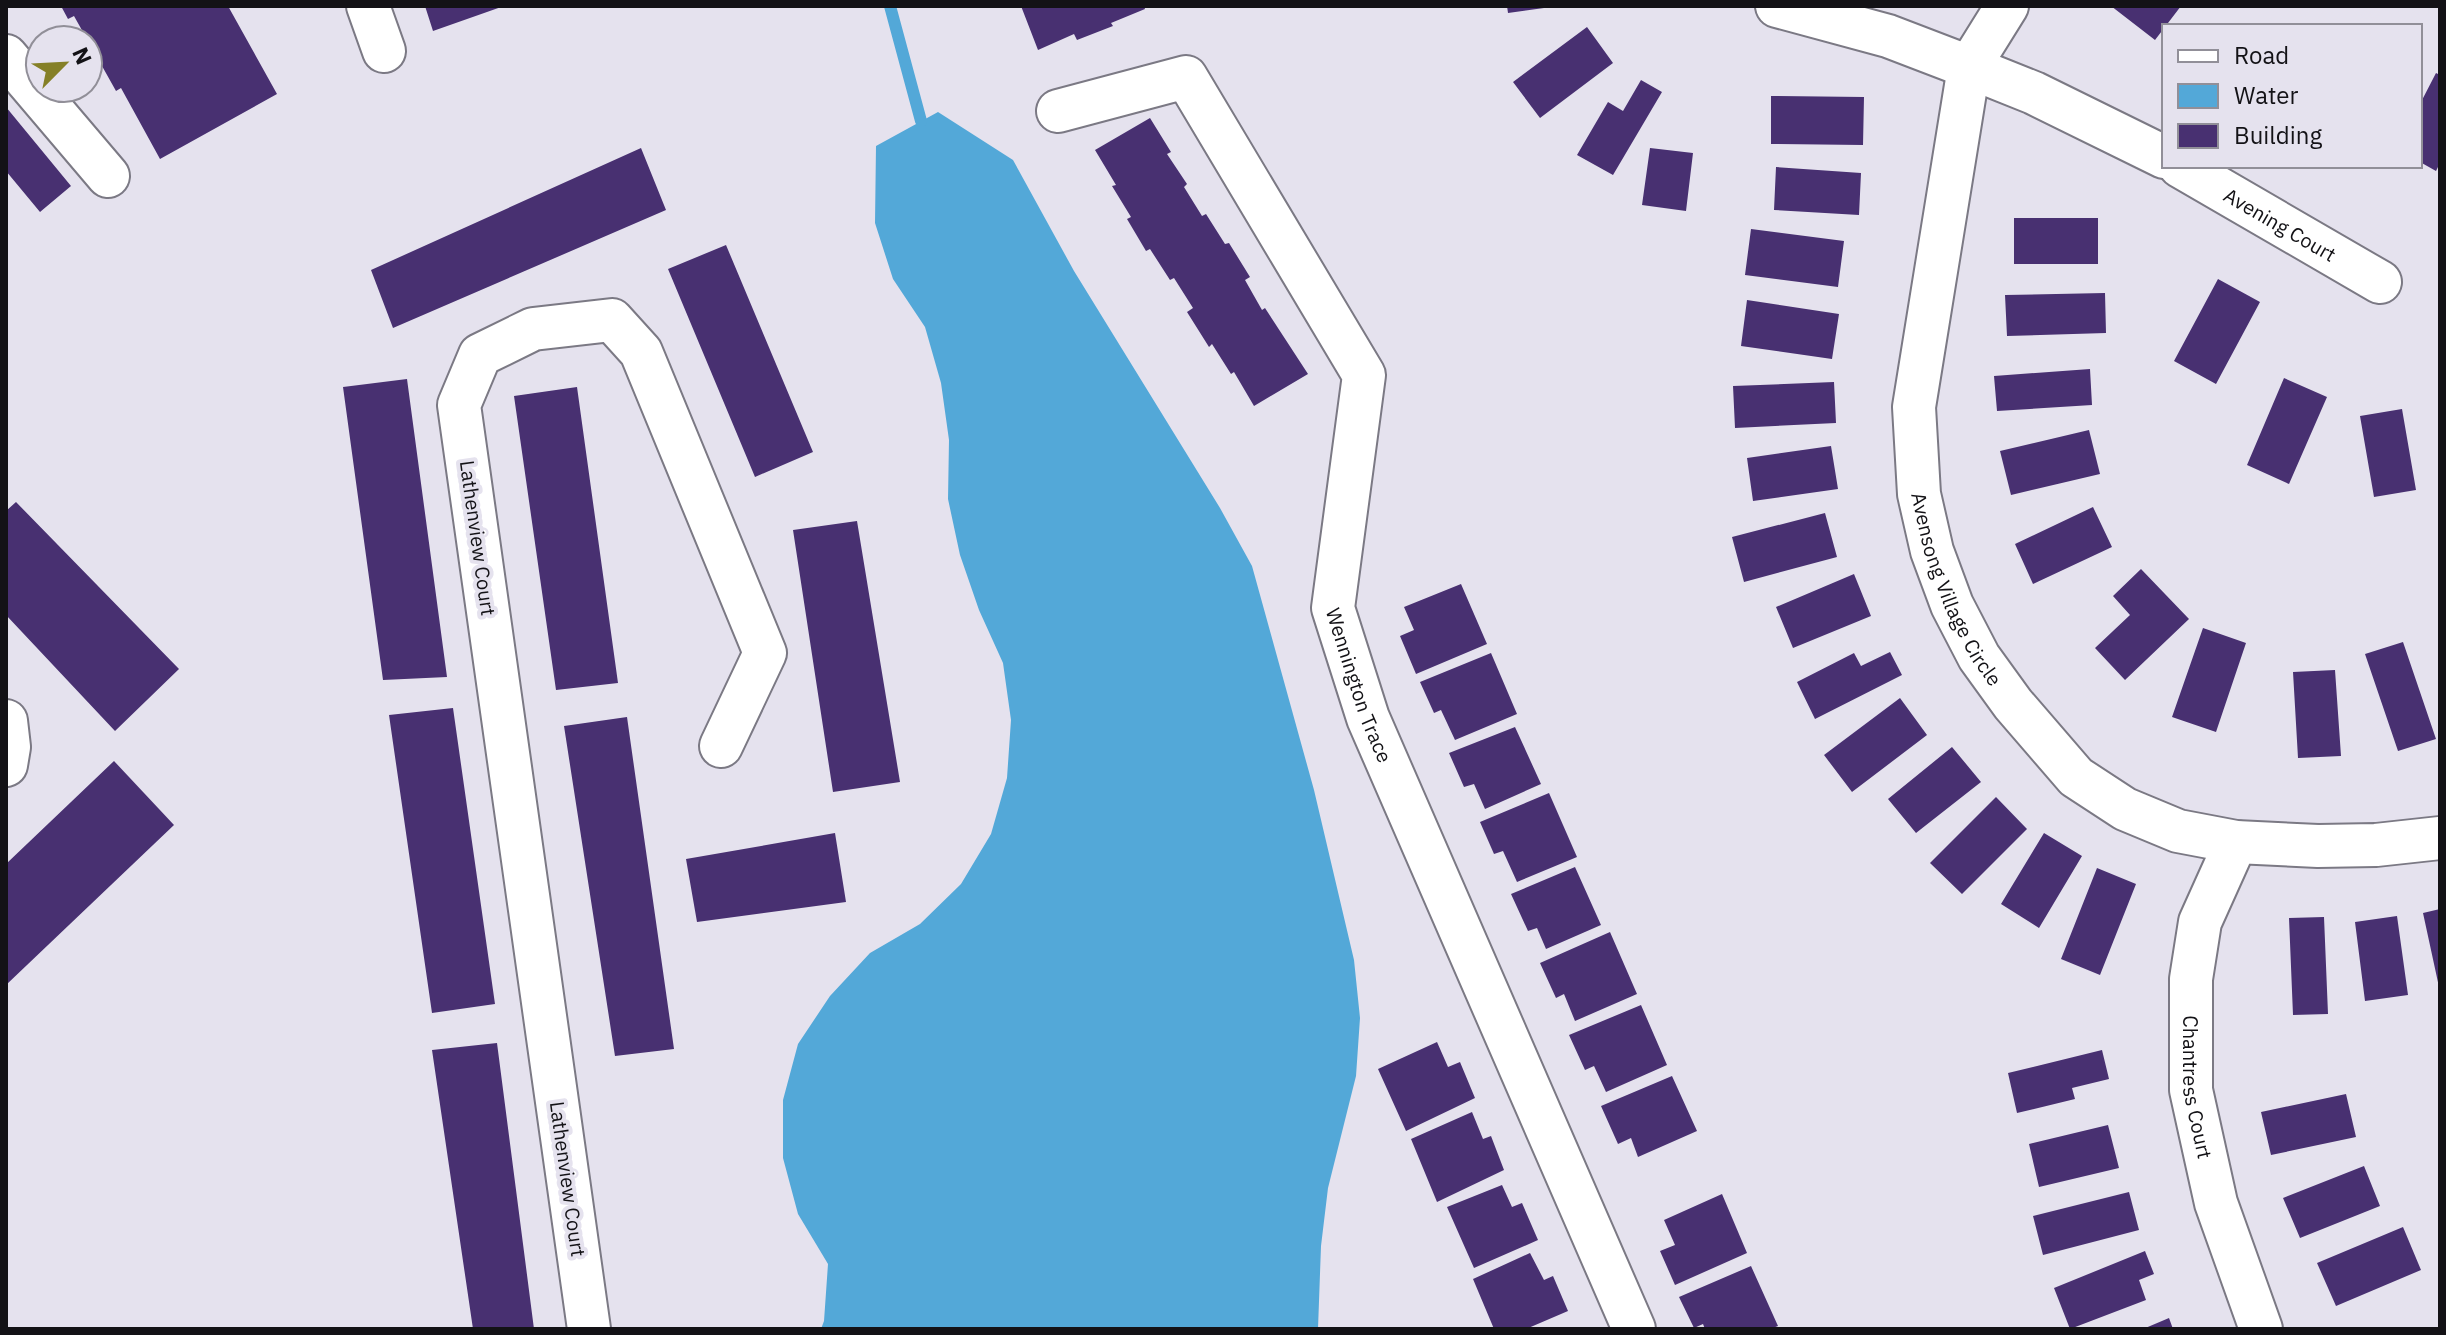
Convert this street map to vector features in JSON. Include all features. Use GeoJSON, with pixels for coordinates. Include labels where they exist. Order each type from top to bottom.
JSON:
{"type":"FeatureCollection","features":[{"type":"Feature","properties":{"kind":"street"},"geometry":{"type":"LineString","coordinates":[[368,6],[384,51]]}},
{"type":"Feature","properties":{"kind":"street"},"geometry":{"type":"LineString","coordinates":[[1777,6],[1888,36],[1969,67],[2034,93],[2162,156]]}},
{"type":"Feature","properties":{"kind":"street","name":"Avensong Village Circle"},"geometry":{"type":"LineString","coordinates":[[2007,6],[1969,67],[1914,407],[1919,494],[1932,551],[1952,605],[1979,657],[2013,704],[2076,777],[2125,809],[2178,831],[2236,842],[2318,846],[2376,845],[2440,838]]}},
{"type":"Feature","properties":{"kind":"street"},"geometry":{"type":"LineString","coordinates":[[6,56],[108,176]]}},
{"type":"Feature","properties":{"kind":"street","name":"Wennington Trace"},"geometry":{"type":"LineString","coordinates":[[1058,111],[1186,77],[1364,375],[1333,608],[1368,718],[1634,1329]]}},
{"type":"Feature","properties":{"kind":"street","name":"Avening Court"},"geometry":{"type":"LineString","coordinates":[[2183,168],[2380,282]]}},
{"type":"Feature","properties":{"kind":"street","name":"Lathenview Court"},"geometry":{"type":"LineString","coordinates":[[589,1329],[459,405],[480,355],[533,329],[612,320],[641,352],[765,653],[721,746]]}},
{"type":"Feature","properties":{"kind":"street"},"geometry":{"type":"LineString","coordinates":[[6,721],[9,747],[6,765]]}},
{"type":"Feature","properties":{"kind":"street","name":"Chantress Court"},"geometry":{"type":"LineString","coordinates":[[2236,842],[2200,922],[2191,979],[2191,1090],[2216,1203],[2261,1329]]}},
{"type":"Feature","properties":{"kind":"water"},"geometry":{"type":"Polygon","coordinates":[[[938,112],[1013,160],[1074,271],[1220,508],[1252,566],[1314,790],[1354,960],[1360,1018],[1356,1076],[1328,1188],[1321,1246],[1318,1329],[821,1329],[828,1264],[798,1214],[783,1158],[783,1100],[798,1044],[830,996],[870,953],[920,924],[961,884],[991,834],[1007,778],[1011,720],[1003,663],[979,610],[960,555],[948,499],[949,440],[941,383],[925,327],[893,279],[875,223],[876,146],[938,112]]]}},
{"type":"Feature","properties":{"kind":"building"},"geometry":{"type":"Polygon","coordinates":[[[61,6],[228,6],[277,94],[160,159],[121,88],[116,91],[104,70],[104,24],[78,24],[74,16],[68,19],[61,6]]]}},
{"type":"Feature","properties":{"kind":"building"},"geometry":{"type":"Polygon","coordinates":[[[425,6],[504,6],[433,31],[425,6]]]}},
{"type":"Feature","properties":{"kind":"building"},"geometry":{"type":"Polygon","coordinates":[[[1021,6],[1144,6],[1145,9],[1077,40],[1074,34],[1038,50],[1021,6]]]}},
{"type":"Feature","properties":{"kind":"building"},"geometry":{"type":"Polygon","coordinates":[[[1507,6],[1544,6],[1544,8],[1508,13],[1507,6]]]}},
{"type":"Feature","properties":{"kind":"building"},"geometry":{"type":"Polygon","coordinates":[[[2111,6],[2181,6],[2167,24],[2162,24],[2162,31],[2155,40],[2111,6]]]}},
{"type":"Feature","properties":{"kind":"building"},"geometry":{"type":"Polygon","coordinates":[[[1587,27],[1613,63],[1540,118],[1513,82],[1587,27]]]}},
{"type":"Feature","properties":{"kind":"building"},"geometry":{"type":"Polygon","coordinates":[[[2436,73],[2440,75],[2440,163],[2436,171],[2422,163],[2422,100],[2436,73]]]}},
{"type":"Feature","properties":{"kind":"building"},"geometry":{"type":"Polygon","coordinates":[[[1641,80],[1662,92],[1613,175],[1577,155],[1608,102],[1623,111],[1641,80]]]}},
{"type":"Feature","properties":{"kind":"building"},"geometry":{"type":"Polygon","coordinates":[[[1771,96],[1864,97],[1863,145],[1771,144],[1771,96]]]}},
{"type":"Feature","properties":{"kind":"building"},"geometry":{"type":"Polygon","coordinates":[[[6,107],[71,186],[40,212],[6,171],[6,107]]]}},
{"type":"Feature","properties":{"kind":"building"},"geometry":{"type":"Polygon","coordinates":[[[1150,118],[1171,152],[1167,154],[1187,184],[1184,187],[1202,216],[1206,214],[1225,244],[1229,243],[1250,277],[1245,280],[1262,310],[1265,308],[1308,374],[1254,406],[1234,372],[1231,374],[1212,344],[1209,347],[1187,312],[1193,308],[1174,278],[1170,280],[1150,249],[1146,251],[1127,219],[1131,217],[1112,186],[1116,185],[1095,150],[1150,118]]]}},
{"type":"Feature","properties":{"kind":"building"},"geometry":{"type":"Polygon","coordinates":[[[641,148],[666,210],[393,328],[371,270],[641,148]]]}},
{"type":"Feature","properties":{"kind":"building"},"geometry":{"type":"Polygon","coordinates":[[[1650,148],[1693,153],[1686,211],[1642,205],[1650,148]]]}},
{"type":"Feature","properties":{"kind":"building"},"geometry":{"type":"Polygon","coordinates":[[[1776,167],[1861,173],[1859,215],[1774,210],[1776,167]]]}},
{"type":"Feature","properties":{"kind":"building"},"geometry":{"type":"Polygon","coordinates":[[[2014,218],[2098,218],[2098,264],[2014,264],[2014,218]]]}},
{"type":"Feature","properties":{"kind":"building"},"geometry":{"type":"Polygon","coordinates":[[[1751,229],[1844,241],[1838,287],[1745,275],[1751,229]]]}},
{"type":"Feature","properties":{"kind":"building"},"geometry":{"type":"Polygon","coordinates":[[[726,245],[813,452],[755,477],[668,269],[726,245]]]}},
{"type":"Feature","properties":{"kind":"building"},"geometry":{"type":"Polygon","coordinates":[[[2218,279],[2260,302],[2216,384],[2174,361],[2218,279]]]}},
{"type":"Feature","properties":{"kind":"building"},"geometry":{"type":"Polygon","coordinates":[[[2105,293],[2106,333],[2007,336],[2005,295],[2105,293]]]}},
{"type":"Feature","properties":{"kind":"building"},"geometry":{"type":"Polygon","coordinates":[[[1747,300],[1839,314],[1832,359],[1741,346],[1747,300]]]}},
{"type":"Feature","properties":{"kind":"building"},"geometry":{"type":"Polygon","coordinates":[[[2090,369],[2092,405],[1997,411],[1994,376],[2090,369]]]}},
{"type":"Feature","properties":{"kind":"building"},"geometry":{"type":"Polygon","coordinates":[[[2284,378],[2327,397],[2289,484],[2247,465],[2284,378]]]}},
{"type":"Feature","properties":{"kind":"building"},"geometry":{"type":"Polygon","coordinates":[[[407,379],[447,677],[383,680],[343,387],[407,379]]]}},
{"type":"Feature","properties":{"kind":"building"},"geometry":{"type":"Polygon","coordinates":[[[1834,382],[1836,423],[1735,428],[1733,386],[1834,382]]]}},
{"type":"Feature","properties":{"kind":"building"},"geometry":{"type":"Polygon","coordinates":[[[577,387],[618,683],[556,690],[514,396],[577,387]]]}},
{"type":"Feature","properties":{"kind":"building"},"geometry":{"type":"Polygon","coordinates":[[[2402,409],[2416,490],[2374,497],[2360,416],[2402,409]]]}},
{"type":"Feature","properties":{"kind":"building"},"geometry":{"type":"Polygon","coordinates":[[[2089,430],[2100,474],[2011,495],[2000,451],[2089,430]]]}},
{"type":"Feature","properties":{"kind":"building"},"geometry":{"type":"Polygon","coordinates":[[[1831,446],[1838,489],[1753,501],[1747,458],[1831,446]]]}},
{"type":"Feature","properties":{"kind":"building"},"geometry":{"type":"Polygon","coordinates":[[[16,502],[179,669],[115,731],[6,615],[6,511],[16,502]]]}},
{"type":"Feature","properties":{"kind":"building"},"geometry":{"type":"Polygon","coordinates":[[[2093,507],[2112,547],[2033,584],[2015,544],[2093,507]]]}},
{"type":"Feature","properties":{"kind":"building"},"geometry":{"type":"Polygon","coordinates":[[[1825,513],[1837,557],[1744,582],[1732,537],[1825,513]]]}},
{"type":"Feature","properties":{"kind":"building"},"geometry":{"type":"Polygon","coordinates":[[[857,521],[900,782],[833,792],[793,530],[857,521]]]}},
{"type":"Feature","properties":{"kind":"building"},"geometry":{"type":"Polygon","coordinates":[[[2141,569],[2189,619],[2125,680],[2095,648],[2130,615],[2113,596],[2141,569]]]}},
{"type":"Feature","properties":{"kind":"building"},"geometry":{"type":"Polygon","coordinates":[[[1854,574],[1871,616],[1793,648],[1776,607],[1854,574]]]}},
{"type":"Feature","properties":{"kind":"building"},"geometry":{"type":"Polygon","coordinates":[[[1461,584],[1487,644],[1416,674],[1400,636],[1414,630],[1404,607],[1461,584]]]}},
{"type":"Feature","properties":{"kind":"building"},"geometry":{"type":"Polygon","coordinates":[[[2203,628],[2246,643],[2216,732],[2172,717],[2203,628]]]}},
{"type":"Feature","properties":{"kind":"building"},"geometry":{"type":"Polygon","coordinates":[[[2403,642],[2436,739],[2398,751],[2365,654],[2403,642]]]}},
{"type":"Feature","properties":{"kind":"building"},"geometry":{"type":"Polygon","coordinates":[[[1890,652],[1902,675],[1815,719],[1797,682],[1854,653],[1861,666],[1890,652]]]}},
{"type":"Feature","properties":{"kind":"building"},"geometry":{"type":"Polygon","coordinates":[[[1491,653],[1517,714],[1455,740],[1441,710],[1434,713],[1420,682],[1491,653]]]}},
{"type":"Feature","properties":{"kind":"building"},"geometry":{"type":"Polygon","coordinates":[[[2335,670],[2341,756],[2298,758],[2293,672],[2335,670]]]}},
{"type":"Feature","properties":{"kind":"building"},"geometry":{"type":"Polygon","coordinates":[[[1900,698],[1927,735],[1852,792],[1824,755],[1900,698]]]}},
{"type":"Feature","properties":{"kind":"building"},"geometry":{"type":"Polygon","coordinates":[[[453,708],[495,1004],[432,1013],[389,715],[453,708]]]}},
{"type":"Feature","properties":{"kind":"building"},"geometry":{"type":"Polygon","coordinates":[[[627,717],[674,1049],[615,1056],[564,726],[627,717]]]}},
{"type":"Feature","properties":{"kind":"building"},"geometry":{"type":"Polygon","coordinates":[[[1515,727],[1541,784],[1485,809],[1474,784],[1464,787],[1449,753],[1515,727]]]}},
{"type":"Feature","properties":{"kind":"building"},"geometry":{"type":"Polygon","coordinates":[[[1952,747],[1981,782],[1916,833],[1888,799],[1952,747]]]}},
{"type":"Feature","properties":{"kind":"building"},"geometry":{"type":"Polygon","coordinates":[[[114,761],[174,825],[6,985],[6,864],[114,761]]]}},
{"type":"Feature","properties":{"kind":"building"},"geometry":{"type":"Polygon","coordinates":[[[1549,793],[1577,857],[1517,882],[1503,851],[1494,854],[1480,822],[1549,793]]]}},
{"type":"Feature","properties":{"kind":"building"},"geometry":{"type":"Polygon","coordinates":[[[1996,797],[2027,829],[1962,894],[1930,863],[1996,797]]]}},
{"type":"Feature","properties":{"kind":"building"},"geometry":{"type":"Polygon","coordinates":[[[835,833],[846,902],[697,922],[686,859],[835,833]]]}},
{"type":"Feature","properties":{"kind":"building"},"geometry":{"type":"Polygon","coordinates":[[[2044,833],[2082,856],[2039,928],[2001,904],[2044,833]]]}},
{"type":"Feature","properties":{"kind":"building"},"geometry":{"type":"Polygon","coordinates":[[[1575,867],[1601,925],[1546,949],[1537,928],[1528,931],[1511,894],[1575,867]]]}},
{"type":"Feature","properties":{"kind":"building"},"geometry":{"type":"Polygon","coordinates":[[[2097,868],[2136,884],[2100,975],[2061,959],[2097,868]]]}},
{"type":"Feature","properties":{"kind":"building"},"geometry":{"type":"Polygon","coordinates":[[[2440,909],[2440,986],[2439,987],[2423,913],[2440,909]]]}},
{"type":"Feature","properties":{"kind":"building"},"geometry":{"type":"Polygon","coordinates":[[[2397,916],[2408,995],[2365,1001],[2355,922],[2397,916]]]}},
{"type":"Feature","properties":{"kind":"building"},"geometry":{"type":"Polygon","coordinates":[[[2324,917],[2328,1014],[2293,1015],[2289,918],[2324,917]]]}},
{"type":"Feature","properties":{"kind":"building"},"geometry":{"type":"Polygon","coordinates":[[[1610,932],[1637,994],[1575,1021],[1564,994],[1556,998],[1540,963],[1610,932]]]}},
{"type":"Feature","properties":{"kind":"building"},"geometry":{"type":"Polygon","coordinates":[[[1641,1005],[1667,1065],[1606,1092],[1594,1066],[1585,1070],[1569,1035],[1641,1005]]]}},
{"type":"Feature","properties":{"kind":"building"},"geometry":{"type":"Polygon","coordinates":[[[1437,1042],[1448,1067],[1460,1062],[1475,1098],[1406,1131],[1378,1069],[1437,1042]]]}},
{"type":"Feature","properties":{"kind":"building"},"geometry":{"type":"Polygon","coordinates":[[[497,1043],[534,1329],[473,1329],[432,1050],[497,1043]]]}},
{"type":"Feature","properties":{"kind":"building"},"geometry":{"type":"Polygon","coordinates":[[[2102,1050],[2109,1079],[2072,1088],[2075,1099],[2017,1113],[2008,1073],[2102,1050]]]}},
{"type":"Feature","properties":{"kind":"building"},"geometry":{"type":"Polygon","coordinates":[[[1672,1076],[1697,1131],[1638,1157],[1631,1138],[1618,1144],[1601,1106],[1672,1076]]]}},
{"type":"Feature","properties":{"kind":"building"},"geometry":{"type":"Polygon","coordinates":[[[2346,1094],[2356,1137],[2271,1155],[2261,1112],[2346,1094]]]}},
{"type":"Feature","properties":{"kind":"building"},"geometry":{"type":"Polygon","coordinates":[[[1472,1112],[1483,1139],[1491,1136],[1504,1170],[1437,1202],[1411,1139],[1472,1112]]]}},
{"type":"Feature","properties":{"kind":"building"},"geometry":{"type":"Polygon","coordinates":[[[2108,1125],[2119,1168],[2039,1187],[2029,1144],[2108,1125]]]}},
{"type":"Feature","properties":{"kind":"building"},"geometry":{"type":"Polygon","coordinates":[[[2364,1166],[2380,1206],[2300,1238],[2283,1198],[2364,1166]]]}},
{"type":"Feature","properties":{"kind":"building"},"geometry":{"type":"Polygon","coordinates":[[[1502,1185],[1512,1207],[1522,1203],[1538,1240],[1474,1268],[1447,1207],[1502,1185]]]}},
{"type":"Feature","properties":{"kind":"building"},"geometry":{"type":"Polygon","coordinates":[[[2129,1192],[2139,1230],[2043,1255],[2033,1216],[2129,1192]]]}},
{"type":"Feature","properties":{"kind":"building"},"geometry":{"type":"Polygon","coordinates":[[[1722,1194],[1747,1253],[1675,1285],[1660,1251],[1675,1245],[1664,1220],[1722,1194]]]}},
{"type":"Feature","properties":{"kind":"building"},"geometry":{"type":"Polygon","coordinates":[[[2403,1227],[2421,1270],[2336,1306],[2317,1263],[2403,1227]]]}},
{"type":"Feature","properties":{"kind":"building"},"geometry":{"type":"Polygon","coordinates":[[[2145,1251],[2154,1274],[2139,1280],[2146,1300],[2070,1329],[2054,1288],[2145,1251]]]}},
{"type":"Feature","properties":{"kind":"building"},"geometry":{"type":"Polygon","coordinates":[[[1530,1253],[1544,1280],[1553,1276],[1568,1311],[1526,1329],[1494,1329],[1473,1279],[1530,1253]]]}},
{"type":"Feature","properties":{"kind":"building"},"geometry":{"type":"Polygon","coordinates":[[[1751,1266],[1778,1326],[1770,1329],[1705,1329],[1703,1324],[1694,1328],[1679,1297],[1751,1266]]]}},
{"type":"Feature","properties":{"kind":"building"},"geometry":{"type":"Polygon","coordinates":[[[2169,1318],[2173,1329],[2143,1329],[2169,1318]]]}},
{"type":"Feature","properties":{"kind":"waterway"},"geometry":{"type":"LineString","coordinates":[[890,6],[921,121]]}}]}
